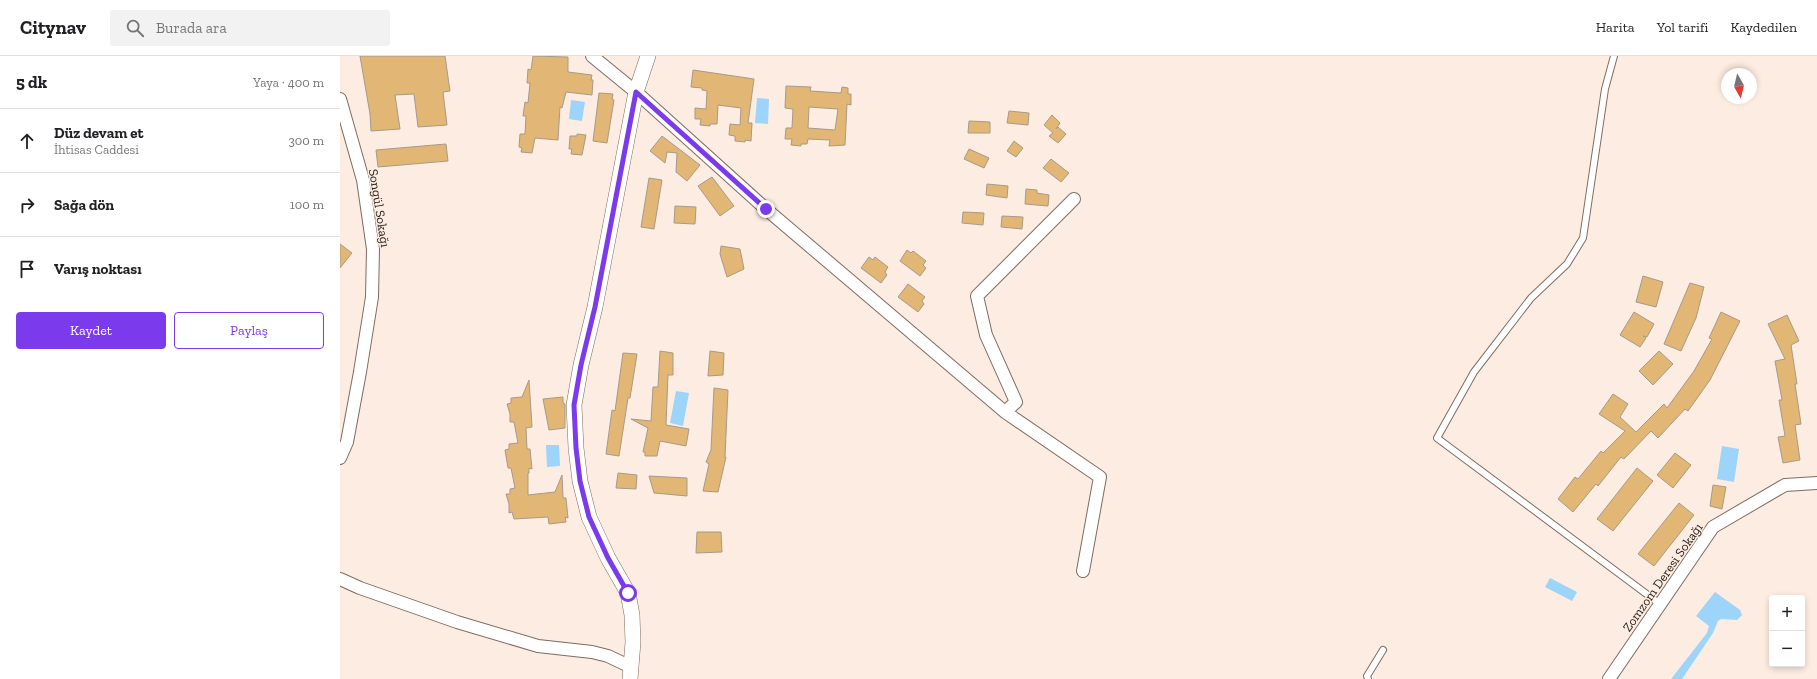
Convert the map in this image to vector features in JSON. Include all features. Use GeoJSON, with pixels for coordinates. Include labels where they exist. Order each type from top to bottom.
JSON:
{"type":"FeatureCollection","features":[{"type":"Feature","properties":{"kind":"street"},"geometry":{"type":"LineString","coordinates":[[592,56],[636,92],[766,209],[1005,412],[1100,478],[1084,571]]}},
{"type":"Feature","properties":{"kind":"street"},"geometry":{"type":"LineString","coordinates":[[340,579],[360,588],[505,637],[538,646],[592,652],[608,656],[629,672],[633,642],[632,615],[628,593],[608,558],[589,517],[576,448],[574,405],[581,365],[595,307],[636,92],[648,56]]}},
{"type":"Feature","properties":{"kind":"street","name":"Songül Sokağı"},"geometry":{"type":"LineString","coordinates":[[340,99],[363,180],[373,249],[372,297],[347,442],[340,458]]}},
{"type":"Feature","properties":{"kind":"street"},"geometry":{"type":"LineString","coordinates":[[1005,412],[1016,402],[986,335],[977,296],[1074,199]]}},
{"type":"Feature","properties":{"kind":"street","name":"Zomzom Deresi Sokağı"},"geometry":{"type":"LineString","coordinates":[[1609,679],[1713,527],[1785,485],[1817,483]]}},
{"type":"Feature","properties":{"kind":"lane"},"geometry":{"type":"LineString","coordinates":[[1614,56],[1605,89],[1583,238],[1567,264],[1531,298],[1474,372],[1437,438],[1660,604]]}},
{"type":"Feature","properties":{"kind":"lane"},"geometry":{"type":"LineString","coordinates":[[1368,679],[1367,676],[1383,650]]}},
{"type":"Feature","properties":{"kind":"water"},"geometry":{"type":"Polygon","coordinates":[[[757,98],[769,99],[768,124],[755,123],[757,98]]]}},
{"type":"Feature","properties":{"kind":"water"},"geometry":{"type":"Polygon","coordinates":[[[571,100],[585,102],[582,121],[569,119],[571,100]]]}},
{"type":"Feature","properties":{"kind":"water"},"geometry":{"type":"Polygon","coordinates":[[[676,391],[689,393],[683,426],[670,423],[676,391]]]}},
{"type":"Feature","properties":{"kind":"water"},"geometry":{"type":"Polygon","coordinates":[[[546,445],[559,445],[560,466],[547,467],[546,445]]]}},
{"type":"Feature","properties":{"kind":"water"},"geometry":{"type":"Polygon","coordinates":[[[1722,446],[1739,449],[1734,482],[1717,479],[1722,446]]]}},
{"type":"Feature","properties":{"kind":"water"},"geometry":{"type":"Polygon","coordinates":[[[1550,578],[1577,592],[1572,601],[1545,587],[1550,578]]]}},
{"type":"Feature","properties":{"kind":"water"},"geometry":{"type":"Polygon","coordinates":[[[1715,592],[1740,610],[1742,615],[1737,620],[1721,619],[1718,621],[1713,633],[1682,679],[1671,679],[1707,633],[1709,626],[1696,616],[1715,592]]]}},
{"type":"Feature","properties":{"kind":"building"},"geometry":{"type":"Polygon","coordinates":[[[360,56],[445,56],[450,91],[443,92],[447,125],[418,127],[414,94],[395,95],[400,129],[371,131],[370,114],[360,56]]]}},
{"type":"Feature","properties":{"kind":"building"},"geometry":{"type":"Polygon","coordinates":[[[533,56],[568,57],[568,72],[592,75],[591,80],[593,80],[592,95],[566,92],[562,108],[560,107],[558,140],[535,138],[532,153],[521,152],[522,148],[519,147],[520,134],[525,134],[526,116],[523,116],[525,102],[528,103],[530,83],[527,83],[528,69],[531,70],[533,56]]]}},
{"type":"Feature","properties":{"kind":"building"},"geometry":{"type":"Polygon","coordinates":[[[693,70],[754,79],[748,123],[752,123],[751,141],[735,141],[735,136],[729,135],[730,124],[740,125],[741,108],[718,105],[717,124],[710,124],[710,126],[700,125],[701,119],[695,119],[695,108],[706,109],[707,91],[702,90],[702,88],[691,87],[693,70]]]}},
{"type":"Feature","properties":{"kind":"building"},"geometry":{"type":"Polygon","coordinates":[[[786,86],[811,87],[810,91],[841,93],[842,87],[848,88],[848,94],[851,94],[851,105],[847,104],[845,145],[829,146],[830,140],[808,139],[807,144],[801,144],[801,146],[791,145],[792,139],[785,139],[786,128],[792,128],[793,109],[785,108],[786,86]],[[809,107],[808,128],[835,130],[838,109],[809,107]]]}},
{"type":"Feature","properties":{"kind":"building"},"geometry":{"type":"Polygon","coordinates":[[[599,93],[613,94],[612,99],[614,100],[607,143],[593,141],[599,93]]]}},
{"type":"Feature","properties":{"kind":"building"},"geometry":{"type":"Polygon","coordinates":[[[1009,111],[1029,113],[1028,125],[1007,123],[1009,111]]]}},
{"type":"Feature","properties":{"kind":"building"},"geometry":{"type":"Polygon","coordinates":[[[1052,115],[1060,123],[1056,129],[1058,127],[1066,134],[1058,143],[1049,136],[1053,133],[1044,125],[1052,115]]]}},
{"type":"Feature","properties":{"kind":"building"},"geometry":{"type":"Polygon","coordinates":[[[969,121],[990,122],[990,133],[968,133],[969,121]]]}},
{"type":"Feature","properties":{"kind":"building"},"geometry":{"type":"Polygon","coordinates":[[[577,134],[586,135],[582,155],[571,154],[572,149],[569,149],[570,136],[577,136],[577,134]]]}},
{"type":"Feature","properties":{"kind":"building"},"geometry":{"type":"Polygon","coordinates":[[[662,136],[700,165],[687,181],[676,172],[677,153],[667,152],[665,163],[650,151],[662,136]]]}},
{"type":"Feature","properties":{"kind":"building"},"geometry":{"type":"Polygon","coordinates":[[[1014,141],[1023,148],[1016,157],[1007,151],[1014,141]]]}},
{"type":"Feature","properties":{"kind":"building"},"geometry":{"type":"Polygon","coordinates":[[[446,144],[448,161],[378,167],[376,150],[446,144]]]}},
{"type":"Feature","properties":{"kind":"building"},"geometry":{"type":"Polygon","coordinates":[[[969,149],[989,158],[984,168],[964,159],[969,149]]]}},
{"type":"Feature","properties":{"kind":"building"},"geometry":{"type":"Polygon","coordinates":[[[1051,159],[1069,173],[1061,182],[1043,168],[1051,159]]]}},
{"type":"Feature","properties":{"kind":"building"},"geometry":{"type":"Polygon","coordinates":[[[712,177],[734,206],[720,216],[698,186],[712,177]]]}},
{"type":"Feature","properties":{"kind":"building"},"geometry":{"type":"Polygon","coordinates":[[[649,178],[662,180],[654,229],[641,227],[649,178]]]}},
{"type":"Feature","properties":{"kind":"building"},"geometry":{"type":"Polygon","coordinates":[[[987,184],[1008,186],[1007,198],[986,195],[987,184]]]}},
{"type":"Feature","properties":{"kind":"building"},"geometry":{"type":"Polygon","coordinates":[[[1026,189],[1037,190],[1037,193],[1049,195],[1048,206],[1025,204],[1026,189]]]}},
{"type":"Feature","properties":{"kind":"building"},"geometry":{"type":"Polygon","coordinates":[[[675,206],[696,207],[695,224],[674,223],[675,206]]]}},
{"type":"Feature","properties":{"kind":"building"},"geometry":{"type":"Polygon","coordinates":[[[963,212],[984,213],[983,225],[962,223],[963,212]]]}},
{"type":"Feature","properties":{"kind":"building"},"geometry":{"type":"Polygon","coordinates":[[[1002,216],[1023,217],[1022,229],[1001,227],[1002,216]]]}},
{"type":"Feature","properties":{"kind":"building"},"geometry":{"type":"Polygon","coordinates":[[[340,244],[352,253],[340,268],[340,244]]]}},
{"type":"Feature","properties":{"kind":"building"},"geometry":{"type":"Polygon","coordinates":[[[721,246],[740,249],[744,269],[727,277],[720,254],[721,246]]]}},
{"type":"Feature","properties":{"kind":"building"},"geometry":{"type":"Polygon","coordinates":[[[907,250],[911,253],[913,251],[926,261],[923,265],[926,268],[920,276],[900,261],[907,250]]]}},
{"type":"Feature","properties":{"kind":"building"},"geometry":{"type":"Polygon","coordinates":[[[869,257],[873,260],[875,257],[888,267],[885,272],[887,275],[881,283],[861,268],[869,257]]]}},
{"type":"Feature","properties":{"kind":"building"},"geometry":{"type":"Polygon","coordinates":[[[1643,276],[1663,282],[1656,307],[1636,302],[1643,276]]]}},
{"type":"Feature","properties":{"kind":"building"},"geometry":{"type":"Polygon","coordinates":[[[1690,283],[1704,287],[1696,318],[1681,351],[1664,344],[1690,283]]]}},
{"type":"Feature","properties":{"kind":"building"},"geometry":{"type":"Polygon","coordinates":[[[908,284],[925,297],[922,301],[924,304],[918,312],[898,297],[908,284]]]}},
{"type":"Feature","properties":{"kind":"building"},"geometry":{"type":"Polygon","coordinates":[[[1634,312],[1654,324],[1647,337],[1643,336],[1646,338],[1640,347],[1620,335],[1634,312]]]}},
{"type":"Feature","properties":{"kind":"building"},"geometry":{"type":"Polygon","coordinates":[[[1721,312],[1740,321],[1710,380],[1688,411],[1685,409],[1658,438],[1651,431],[1624,459],[1621,457],[1598,486],[1596,484],[1573,512],[1558,499],[1575,477],[1578,479],[1601,451],[1603,453],[1625,431],[1599,414],[1613,394],[1628,404],[1620,417],[1636,432],[1664,404],[1667,408],[1694,371],[1712,339],[1709,338],[1721,312]]]}},
{"type":"Feature","properties":{"kind":"building"},"geometry":{"type":"Polygon","coordinates":[[[1787,315],[1799,341],[1791,345],[1801,424],[1795,425],[1800,460],[1783,463],[1778,437],[1785,436],[1779,400],[1782,400],[1775,361],[1785,359],[1768,324],[1787,315]]]}},
{"type":"Feature","properties":{"kind":"building"},"geometry":{"type":"Polygon","coordinates":[[[660,351],[673,353],[673,375],[668,375],[666,425],[689,429],[686,446],[660,441],[657,456],[645,456],[645,452],[643,452],[648,428],[631,419],[651,421],[653,387],[658,387],[660,351]]]}},
{"type":"Feature","properties":{"kind":"building"},"geometry":{"type":"Polygon","coordinates":[[[710,351],[724,353],[723,375],[708,376],[710,351]]]}},
{"type":"Feature","properties":{"kind":"building"},"geometry":{"type":"Polygon","coordinates":[[[1659,351],[1673,364],[1653,385],[1639,371],[1659,351]]]}},
{"type":"Feature","properties":{"kind":"building"},"geometry":{"type":"Polygon","coordinates":[[[623,353],[637,354],[630,398],[628,398],[619,456],[606,454],[612,410],[615,411],[623,353]]]}},
{"type":"Feature","properties":{"kind":"building"},"geometry":{"type":"Polygon","coordinates":[[[529,380],[532,427],[526,428],[527,449],[530,449],[532,469],[529,468],[528,473],[528,495],[555,492],[562,475],[563,498],[566,498],[568,518],[565,517],[566,522],[549,524],[548,517],[514,519],[512,512],[509,513],[509,504],[506,494],[510,494],[510,489],[515,488],[511,468],[508,468],[505,450],[509,449],[509,444],[518,443],[514,422],[510,422],[510,414],[507,404],[511,403],[511,398],[522,397],[529,380]]]}},
{"type":"Feature","properties":{"kind":"building"},"geometry":{"type":"Polygon","coordinates":[[[714,388],[728,390],[726,457],[718,492],[703,491],[709,464],[706,462],[711,450],[714,388]]]}},
{"type":"Feature","properties":{"kind":"building"},"geometry":{"type":"Polygon","coordinates":[[[563,397],[563,403],[565,404],[565,428],[549,430],[543,399],[563,397]]]}},
{"type":"Feature","properties":{"kind":"building"},"geometry":{"type":"Polygon","coordinates":[[[1675,453],[1691,465],[1673,488],[1657,475],[1675,453]]]}},
{"type":"Feature","properties":{"kind":"building"},"geometry":{"type":"Polygon","coordinates":[[[1637,468],[1653,481],[1613,531],[1597,519],[1637,468]]]}},
{"type":"Feature","properties":{"kind":"building"},"geometry":{"type":"Polygon","coordinates":[[[618,473],[637,475],[636,489],[616,488],[618,473]]]}},
{"type":"Feature","properties":{"kind":"building"},"geometry":{"type":"Polygon","coordinates":[[[649,476],[687,478],[687,496],[654,493],[649,476]]]}},
{"type":"Feature","properties":{"kind":"building"},"geometry":{"type":"Polygon","coordinates":[[[1713,485],[1726,487],[1722,509],[1710,506],[1713,485]]]}},
{"type":"Feature","properties":{"kind":"building"},"geometry":{"type":"Polygon","coordinates":[[[1679,503],[1694,515],[1654,566],[1638,554],[1679,503]]]}},
{"type":"Feature","properties":{"kind":"building"},"geometry":{"type":"Polygon","coordinates":[[[697,532],[721,532],[722,552],[696,553],[697,532]]]}},
{"type":"Feature","properties":{"kind":"route"},"geometry":{"type":"LineString","coordinates":[[628,593],[608,558],[589,517],[580,481],[576,448],[574,405],[581,365],[595,307],[636,92],[766,209]]}}]}
